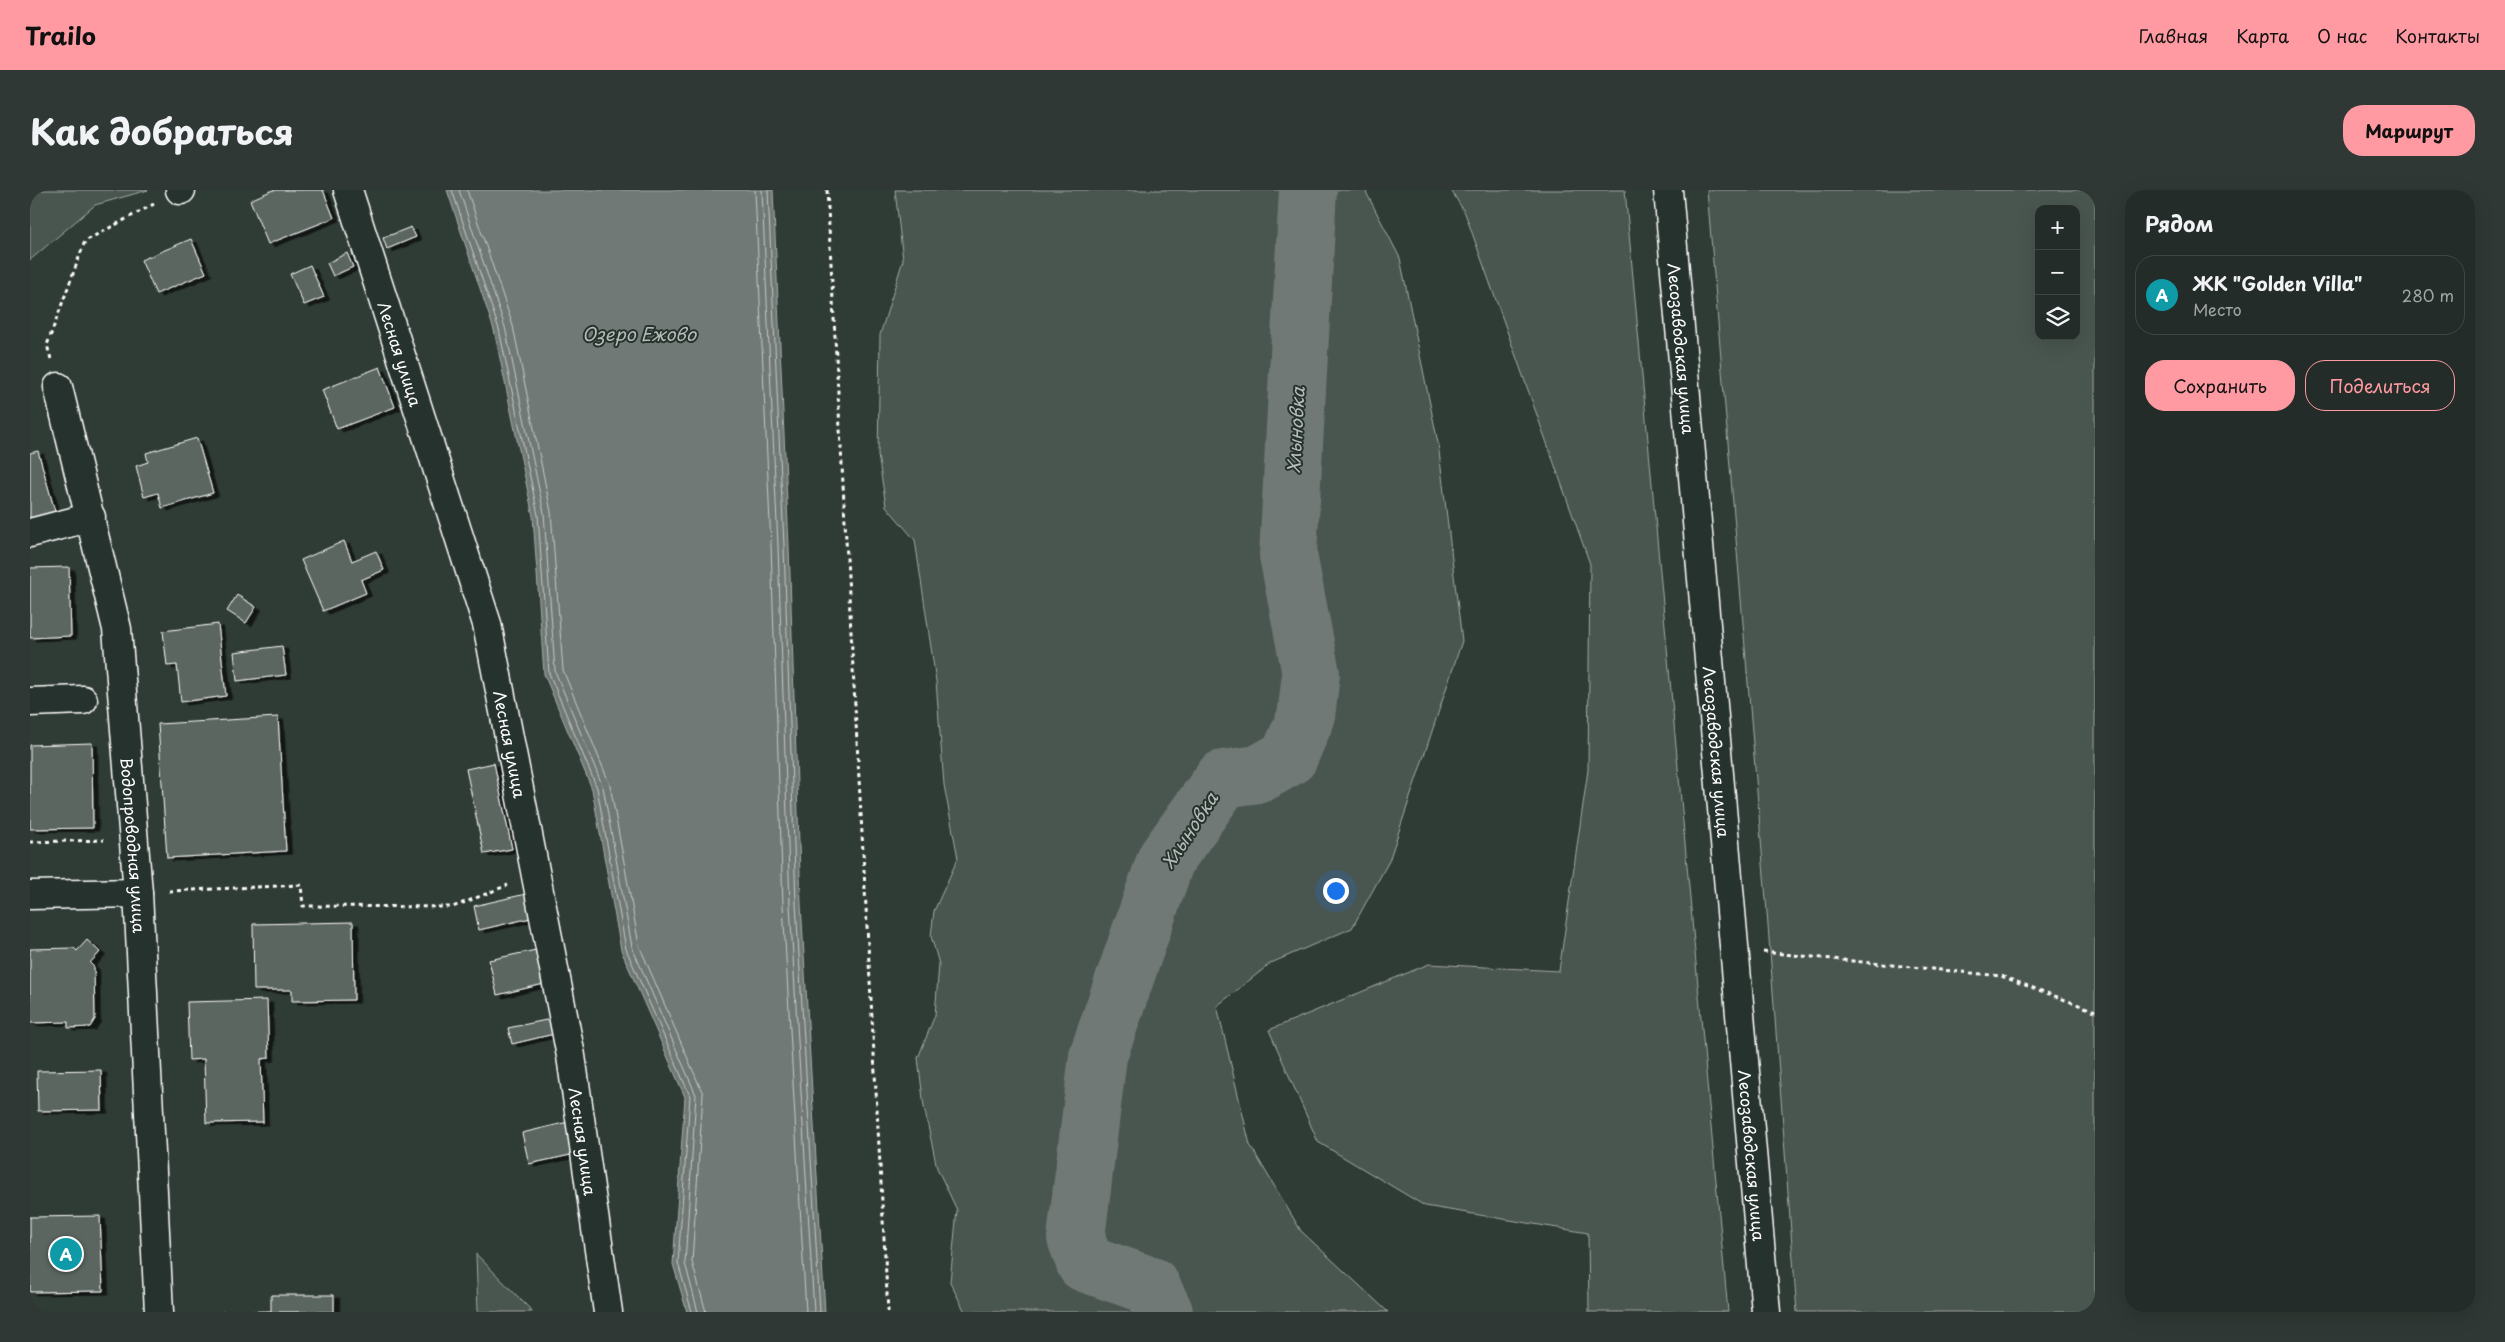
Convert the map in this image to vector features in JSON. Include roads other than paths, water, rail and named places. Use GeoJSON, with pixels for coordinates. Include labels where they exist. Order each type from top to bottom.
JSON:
{"type":"FeatureCollection","features":[{"type":"Feature","properties":{"kind":"street","name":"Лесная улица"},"geometry":{"type":"LineString","coordinates":[[348,190],[487,624],[571,1056],[608,1312]]}},
{"type":"Feature","properties":{"kind":"street","name":"Лесозаводская улица"},"geometry":{"type":"LineString","coordinates":[[1668,190],[1766,1312]]}},
{"type":"Feature","properties":{"kind":"street","name":"Водопроводная улица"},"geometry":{"type":"LineString","coordinates":[[58,386],[117,629],[138,893],[158,1312]]}},
{"type":"Feature","properties":{"kind":"street"},"geometry":{"type":"LineString","coordinates":[[30,533],[91,517]]}},
{"type":"Feature","properties":{"kind":"street"},"geometry":{"type":"LineString","coordinates":[[30,702],[83,700]]}},
{"type":"Feature","properties":{"kind":"street"},"geometry":{"type":"LineString","coordinates":[[30,895],[138,893]]}},
{"type":"Feature","properties":{"kind":"water","name":"Озеро Ежово"},"geometry":{"type":"Polygon","coordinates":[[[447,190],[773,190],[789,546],[801,904],[825,1312],[687,1312],[673,1264],[685,1097],[621,950],[592,789],[544,674],[533,516],[494,330],[447,190]]]}},
{"type":"Feature","properties":{"kind":"waterway","name":"Хлыновка"},"geometry":{"type":"LineString","coordinates":[[1164,1312],[1151,1286],[1085,1263],[1076,1238],[1098,1056],[1166,859],[1223,779],[1259,774],[1289,757],[1306,717],[1311,674],[1288,555],[1308,190]]}},
{"type":"Feature","properties":{"kind":"place","name":"ЖК \"Golden Villa\""},"geometry":{"type":"Point","coordinates":[66,1254]}}]}
